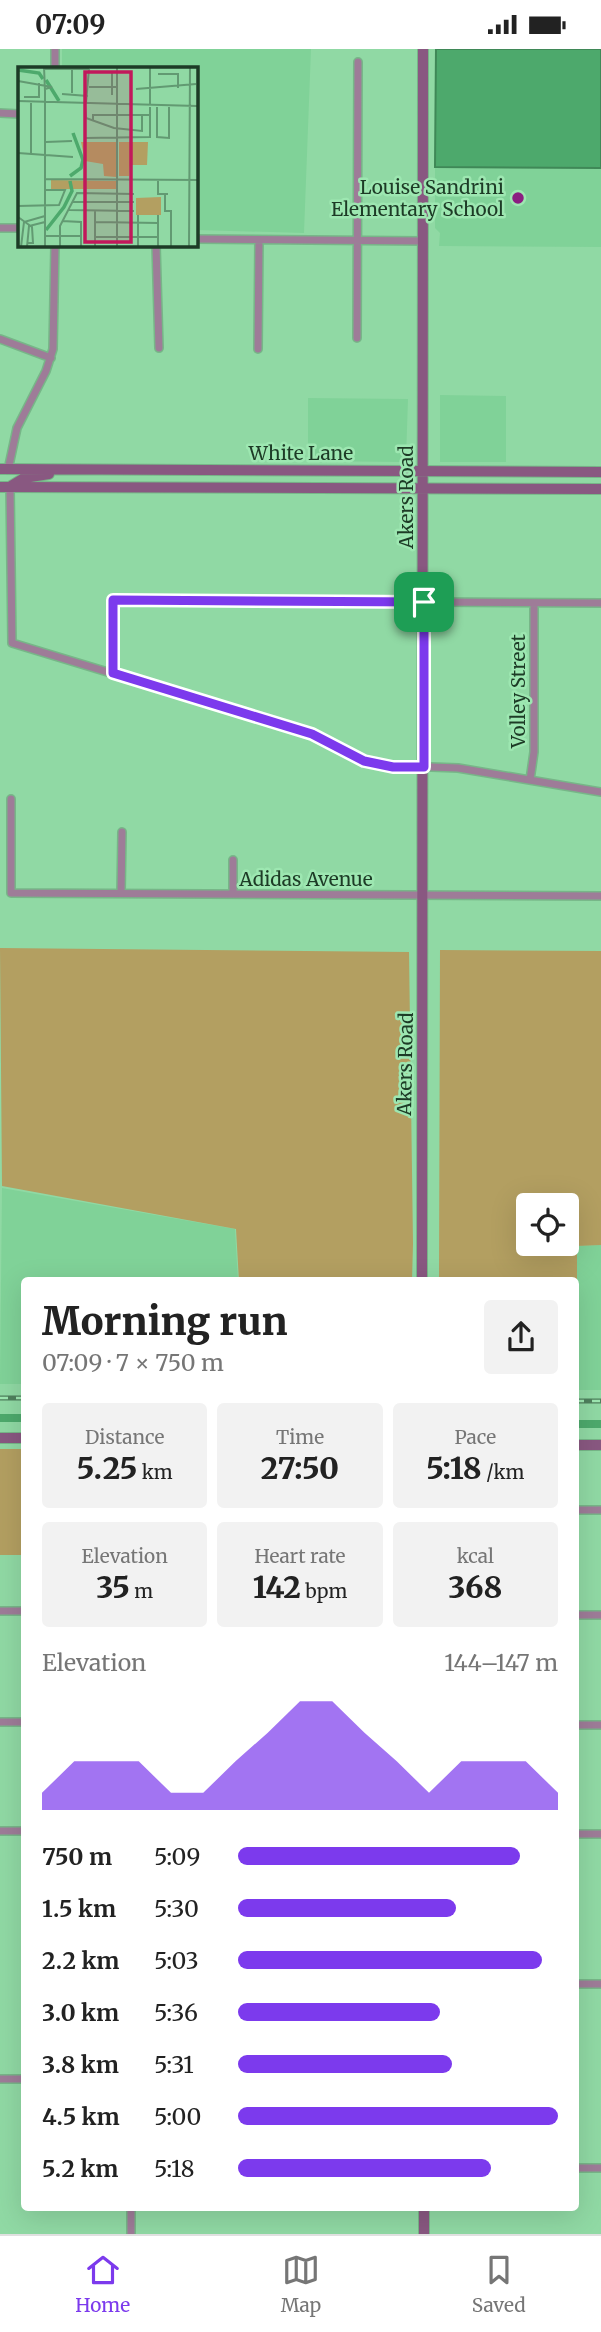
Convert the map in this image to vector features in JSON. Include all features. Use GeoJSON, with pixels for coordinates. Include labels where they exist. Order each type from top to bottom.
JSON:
{"type":"FeatureCollection","features":[{"type":"Feature","properties":{"kind":"street"},"geometry":{"type":"LineString","coordinates":[[55,49],[55,67]]}},
{"type":"Feature","properties":{"kind":"street","name":"Akers Road"},"geometry":{"type":"LineString","coordinates":[[422,1277],[424,49]]}},
{"type":"Feature","properties":{"kind":"street"},"geometry":{"type":"LineString","coordinates":[[358,62],[358,338]]}},
{"type":"Feature","properties":{"kind":"street"},"geometry":{"type":"LineString","coordinates":[[0,113],[18,114]]}},
{"type":"Feature","properties":{"kind":"street"},"geometry":{"type":"LineString","coordinates":[[0,228],[18,228]]}},
{"type":"Feature","properties":{"kind":"street"},"geometry":{"type":"LineString","coordinates":[[198,239],[422,241]]}},
{"type":"Feature","properties":{"kind":"street"},"geometry":{"type":"LineString","coordinates":[[258,349],[259,240]]}},
{"type":"Feature","properties":{"kind":"street"},"geometry":{"type":"LineString","coordinates":[[0,478],[7,474],[4,470],[17,428],[51,358],[55,334],[55,247]]}},
{"type":"Feature","properties":{"kind":"street"},"geometry":{"type":"LineString","coordinates":[[156,247],[159,348]]}},
{"type":"Feature","properties":{"kind":"street"},"geometry":{"type":"LineString","coordinates":[[0,339],[51,358]]}},
{"type":"Feature","properties":{"kind":"street"},"geometry":{"type":"LineString","coordinates":[[81,469],[24,478],[5,487],[12,643],[312,734],[364,761],[393,767],[458,768],[601,792]]}},
{"type":"Feature","properties":{"kind":"street","name":"White Lane"},"geometry":{"type":"LineString","coordinates":[[4,470],[601,472]]}},
{"type":"Feature","properties":{"kind":"street","name":"White Lane"},"geometry":{"type":"LineString","coordinates":[[5,487],[601,489]]}},
{"type":"Feature","properties":{"kind":"street"},"geometry":{"type":"LineString","coordinates":[[113,673],[113,600],[601,603]]}},
{"type":"Feature","properties":{"kind":"street","name":"Volley Street"},"geometry":{"type":"LineString","coordinates":[[530,780],[534,753],[534,603]]}},
{"type":"Feature","properties":{"kind":"street","name":"Adidas Avenue"},"geometry":{"type":"LineString","coordinates":[[11,799],[11,893],[601,896]]}},
{"type":"Feature","properties":{"kind":"street"},"geometry":{"type":"LineString","coordinates":[[121,893],[122,832]]}},
{"type":"Feature","properties":{"kind":"street"},"geometry":{"type":"LineString","coordinates":[[233,860],[233,894]]}},
{"type":"Feature","properties":{"kind":"street"},"geometry":{"type":"LineString","coordinates":[[0,1438],[21,1438]]}},
{"type":"Feature","properties":{"kind":"street"},"geometry":{"type":"LineString","coordinates":[[579,1445],[601,1445]]}},
{"type":"Feature","properties":{"kind":"street"},"geometry":{"type":"LineString","coordinates":[[579,1510],[601,1510]]}},
{"type":"Feature","properties":{"kind":"street"},"geometry":{"type":"LineString","coordinates":[[0,1611],[21,1611]]}},
{"type":"Feature","properties":{"kind":"street"},"geometry":{"type":"LineString","coordinates":[[579,1615],[601,1615]]}},
{"type":"Feature","properties":{"kind":"street"},"geometry":{"type":"LineString","coordinates":[[0,1722],[21,1722]]}},
{"type":"Feature","properties":{"kind":"street"},"geometry":{"type":"LineString","coordinates":[[579,1725],[601,1725]]}},
{"type":"Feature","properties":{"kind":"street"},"geometry":{"type":"LineString","coordinates":[[0,1831],[21,1831]]}},
{"type":"Feature","properties":{"kind":"street"},"geometry":{"type":"LineString","coordinates":[[579,1834],[601,1834]]}},
{"type":"Feature","properties":{"kind":"street"},"geometry":{"type":"LineString","coordinates":[[579,1984],[601,1984]]}},
{"type":"Feature","properties":{"kind":"street"},"geometry":{"type":"LineString","coordinates":[[0,2079],[21,2079]]}},
{"type":"Feature","properties":{"kind":"street"},"geometry":{"type":"LineString","coordinates":[[579,2168],[601,2168]]}},
{"type":"Feature","properties":{"kind":"street"},"geometry":{"type":"LineString","coordinates":[[131,2211],[131,2234]]}},
{"type":"Feature","properties":{"kind":"street"},"geometry":{"type":"LineString","coordinates":[[424,2211],[424,2234]]}},
{"type":"Feature","properties":{"kind":"shaded area"},"geometry":{"type":"Polygon","coordinates":[[[62,49],[311,49],[304,233],[198,230],[198,67],[62,67],[62,49]]]}},
{"type":"Feature","properties":{"kind":"shaded area"},"geometry":{"type":"Polygon","coordinates":[[[436,49],[601,49],[601,168],[435,167],[436,49]]]}},
{"type":"Feature","properties":{"kind":"shaded area","name":"Louise Sandrini Elementary School"},"geometry":{"type":"Polygon","coordinates":[[[435,167],[601,168],[601,247],[439,246],[440,233],[435,228],[435,167]]]}},
{"type":"Feature","properties":{"kind":"shaded area"},"geometry":{"type":"Polygon","coordinates":[[[440,395],[506,396],[506,462],[440,462],[440,395]]]}},
{"type":"Feature","properties":{"kind":"shaded area"},"geometry":{"type":"Polygon","coordinates":[[[308,398],[408,399],[406,459],[401,462],[308,461],[308,398]]]}},
{"type":"Feature","properties":{"kind":"shaded area"},"geometry":{"type":"Polygon","coordinates":[[[0,948],[409,952],[412,1277],[239,1277],[236,1229],[2,1186],[0,948]]]}},
{"type":"Feature","properties":{"kind":"shaded area"},"geometry":{"type":"Polygon","coordinates":[[[440,950],[601,951],[601,1245],[579,1246],[579,1193],[516,1193],[516,1256],[577,1256],[577,1277],[439,1277],[440,950]]]}},
{"type":"Feature","properties":{"kind":"shaded area"},"geometry":{"type":"Polygon","coordinates":[[[2,1188],[235,1229],[238,1277],[21,1277],[21,1384],[0,1384],[2,1188]]]}},
{"type":"Feature","properties":{"kind":"shaded area"},"geometry":{"type":"Polygon","coordinates":[[[601,1245],[601,1390],[579,1390],[579,1246],[601,1245]]]}},
{"type":"Feature","properties":{"kind":"shaded area"},"geometry":{"type":"Polygon","coordinates":[[[0,1449],[21,1449],[21,1555],[0,1555],[0,1449]]]}},
{"type":"Feature","properties":{"kind":"waterway"},"geometry":{"type":"LineString","coordinates":[[0,1418],[21,1418]]}},
{"type":"Feature","properties":{"kind":"waterway"},"geometry":{"type":"LineString","coordinates":[[579,1424],[601,1424]]}},
{"type":"Feature","properties":{"kind":"railway"},"geometry":{"type":"LineString","coordinates":[[0,1398],[21,1398]]}},
{"type":"Feature","properties":{"kind":"railway"},"geometry":{"type":"LineString","coordinates":[[579,1401],[601,1401]]}},
{"type":"Feature","properties":{"kind":"place","name":"Louise Sandrini Elementary School"},"geometry":{"type":"Point","coordinates":[518,198]}},
{"type":"Feature","properties":{"kind":"route"},"geometry":{"type":"LineString","coordinates":[[113,600],[424,602],[424,767],[393,767],[364,761],[312,734],[113,673],[113,600]]}}]}
